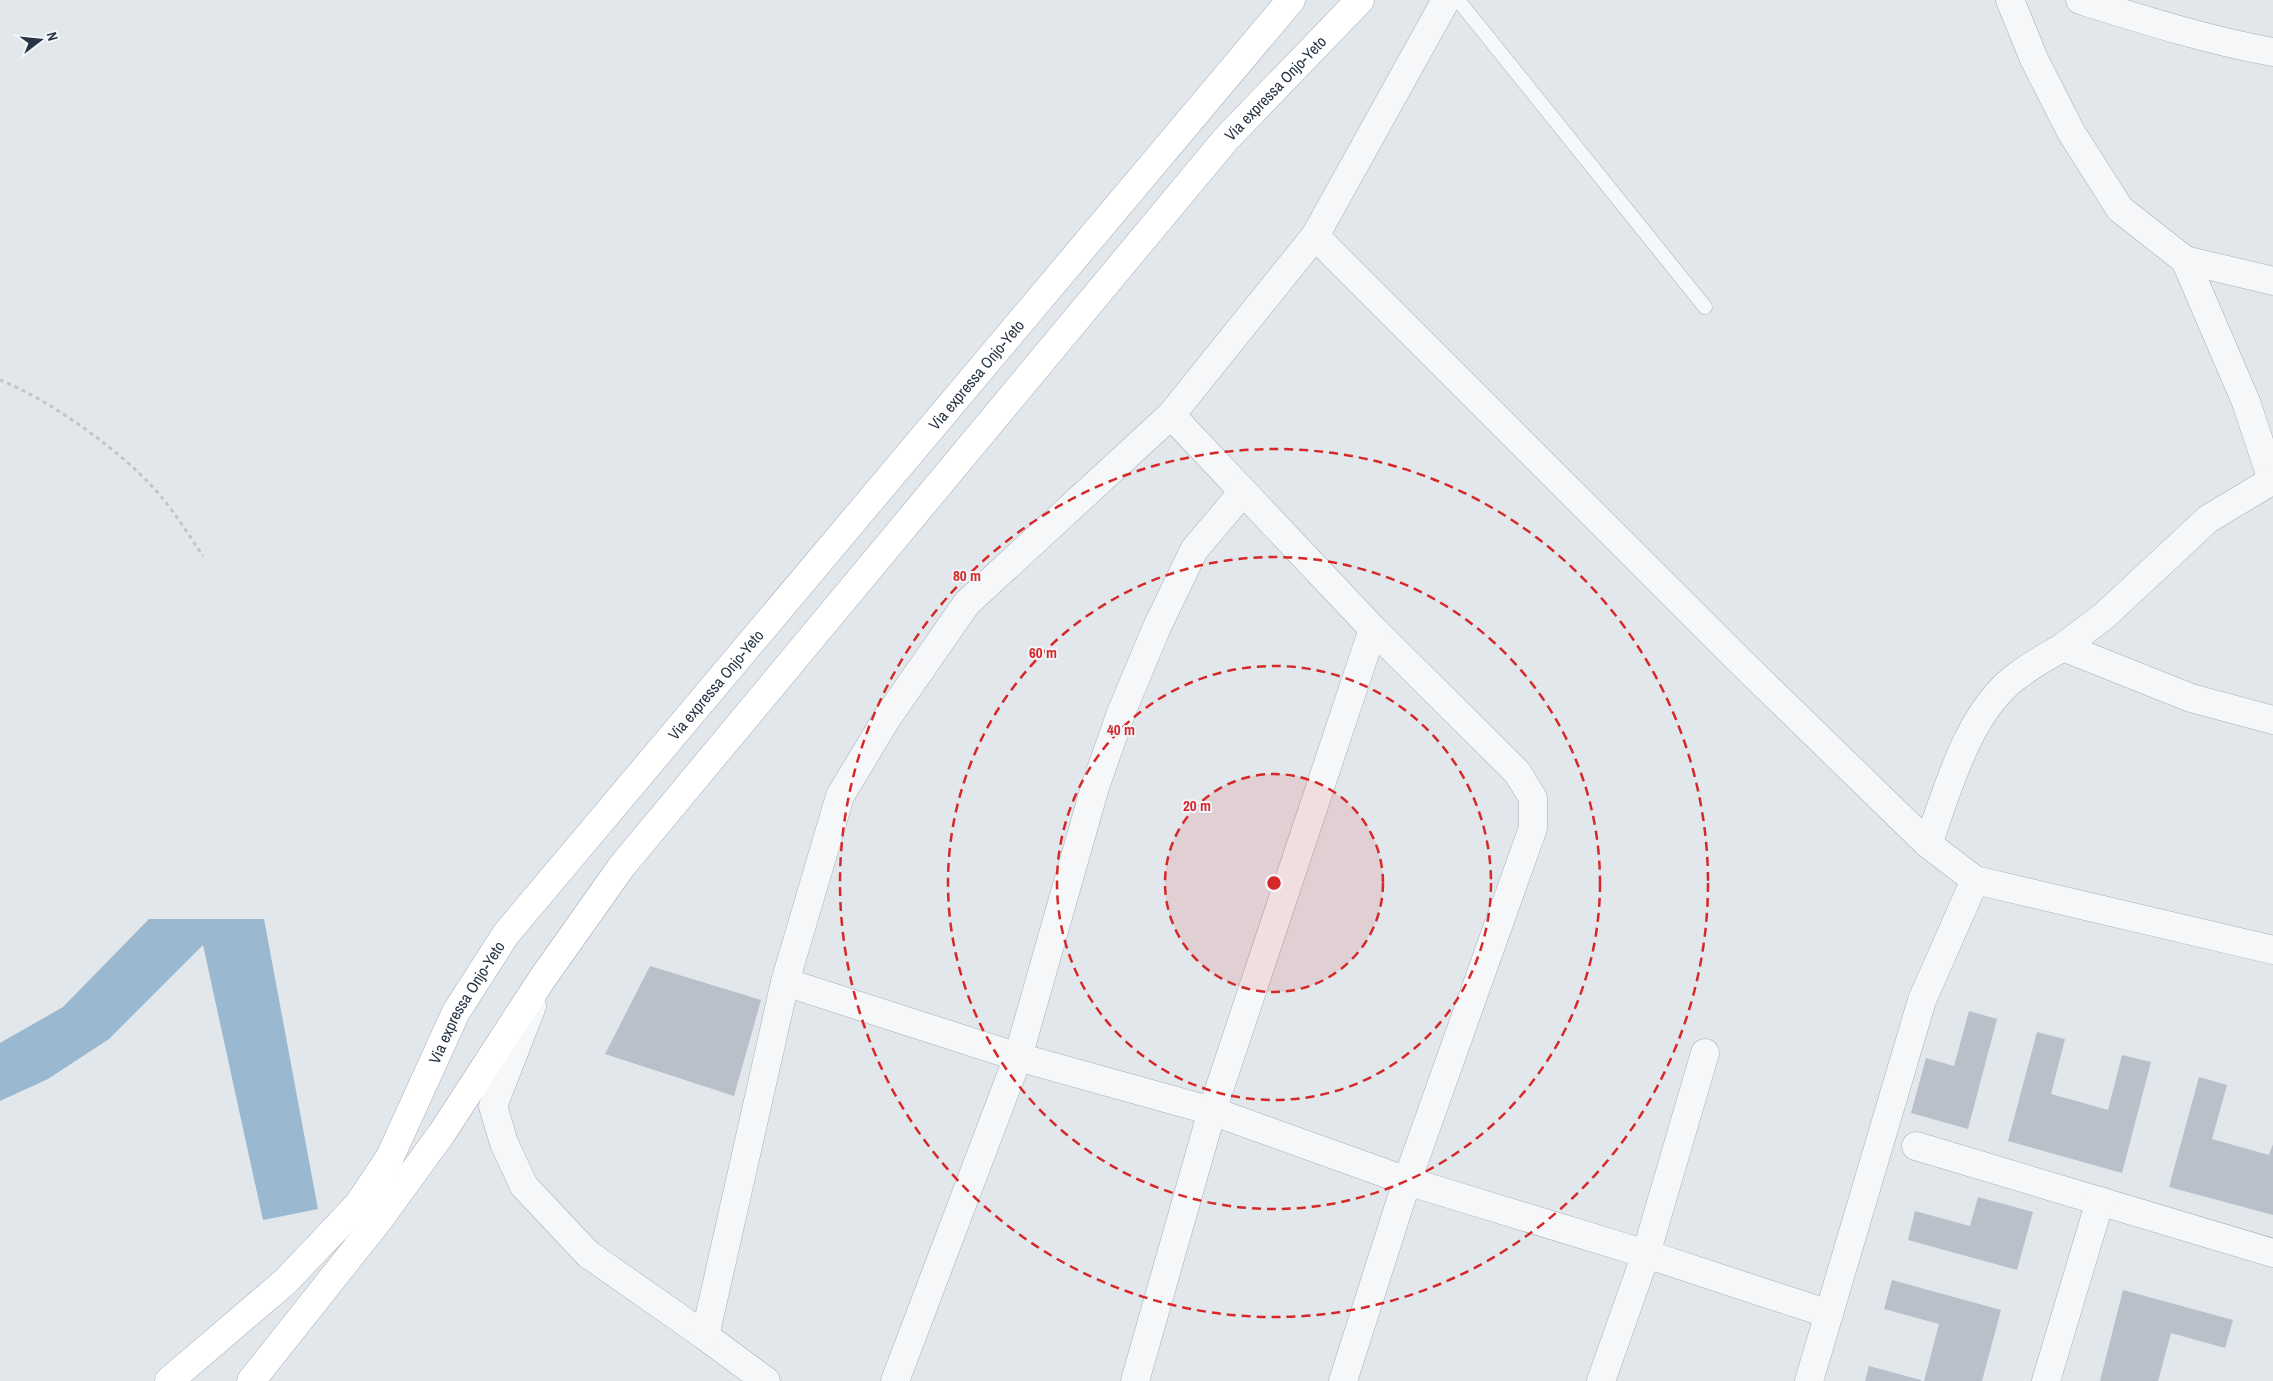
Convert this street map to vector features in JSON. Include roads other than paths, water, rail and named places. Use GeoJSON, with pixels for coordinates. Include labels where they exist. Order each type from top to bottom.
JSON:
{"type":"FeatureCollection","features":[{"type":"Feature","properties":{"kind":"main road","name":"Via expressa Onjo-Yeto"},"geometry":{"type":"LineString","coordinates":[[169,1381],[286,1281],[358,1205],[390,1157],[456,1012],[506,934],[1291,0]]}},
{"type":"Feature","properties":{"kind":"main road","name":"Via expressa Onjo-Yeto"},"geometry":{"type":"LineString","coordinates":[[251,1381],[378,1221],[442,1133],[542,979],[622,866],[1219,146],[1360,0]]}},
{"type":"Feature","properties":{"kind":"street"},"geometry":{"type":"LineString","coordinates":[[705,1336],[786,982],[840,796],[887,718],[967,603],[1171,415],[1315,236],[1446,0]]}},
{"type":"Feature","properties":{"kind":"street"},"geometry":{"type":"LineString","coordinates":[[2010,0],[2034,59],[2071,132],[2120,209],[2185,260],[2273,281]]}},
{"type":"Feature","properties":{"kind":"street"},"geometry":{"type":"LineString","coordinates":[[2080,0],[2144,21],[2236,45],[2273,52]]}},
{"type":"Feature","properties":{"kind":"street"},"geometry":{"type":"LineString","coordinates":[[1315,236],[1740,661],[1928,844],[1975,880],[2273,950]]}},
{"type":"Feature","properties":{"kind":"street"},"geometry":{"type":"LineString","coordinates":[[1928,844],[1965,743],[1990,704],[2016,677],[2063,647],[2104,616],[2208,519],[2272,480],[2246,402],[2185,260]]}},
{"type":"Feature","properties":{"kind":"street"},"geometry":{"type":"LineString","coordinates":[[1171,415],[1372,629],[1517,772],[1533,798],[1533,828],[1407,1181],[1342,1381]]}},
{"type":"Feature","properties":{"kind":"street"},"geometry":{"type":"LineString","coordinates":[[895,1381],[1018,1057],[1094,787],[1121,713],[1156,627],[1194,550],[1243,492]]}},
{"type":"Feature","properties":{"kind":"street"},"geometry":{"type":"LineString","coordinates":[[1135,1381],[1212,1111],[1372,629]]}},
{"type":"Feature","properties":{"kind":"street"},"geometry":{"type":"LineString","coordinates":[[2063,647],[2191,698],[2273,720]]}},
{"type":"Feature","properties":{"kind":"street"},"geometry":{"type":"LineString","coordinates":[[1809,1381],[1922,1000],[1975,880]]}},
{"type":"Feature","properties":{"kind":"street"},"geometry":{"type":"LineString","coordinates":[[542,979],[493,1106],[504,1143],[524,1186],[588,1254],[766,1381]]}},
{"type":"Feature","properties":{"kind":"street"},"geometry":{"type":"LineString","coordinates":[[786,982],[1018,1057],[1212,1111],[1407,1181],[1646,1254],[1829,1314]]}},
{"type":"Feature","properties":{"kind":"street"},"geometry":{"type":"LineString","coordinates":[[1601,1381],[1646,1254],[1705,1053]]}},
{"type":"Feature","properties":{"kind":"street"},"geometry":{"type":"LineString","coordinates":[[1916,1146],[2273,1253]]}},
{"type":"Feature","properties":{"kind":"street"},"geometry":{"type":"LineString","coordinates":[[2046,1381],[2100,1201]]}},
{"type":"Feature","properties":{"kind":"lane"},"geometry":{"type":"LineString","coordinates":[[1458,0],[1706,307]]}},
{"type":"Feature","properties":{"kind":"water"},"geometry":{"type":"Polygon","coordinates":[[[149,919],[264,919],[318,1209],[263,1220],[203,945],[109,1039],[48,1079],[0,1101],[0,1043],[63,1007],[149,919]]]}}]}
